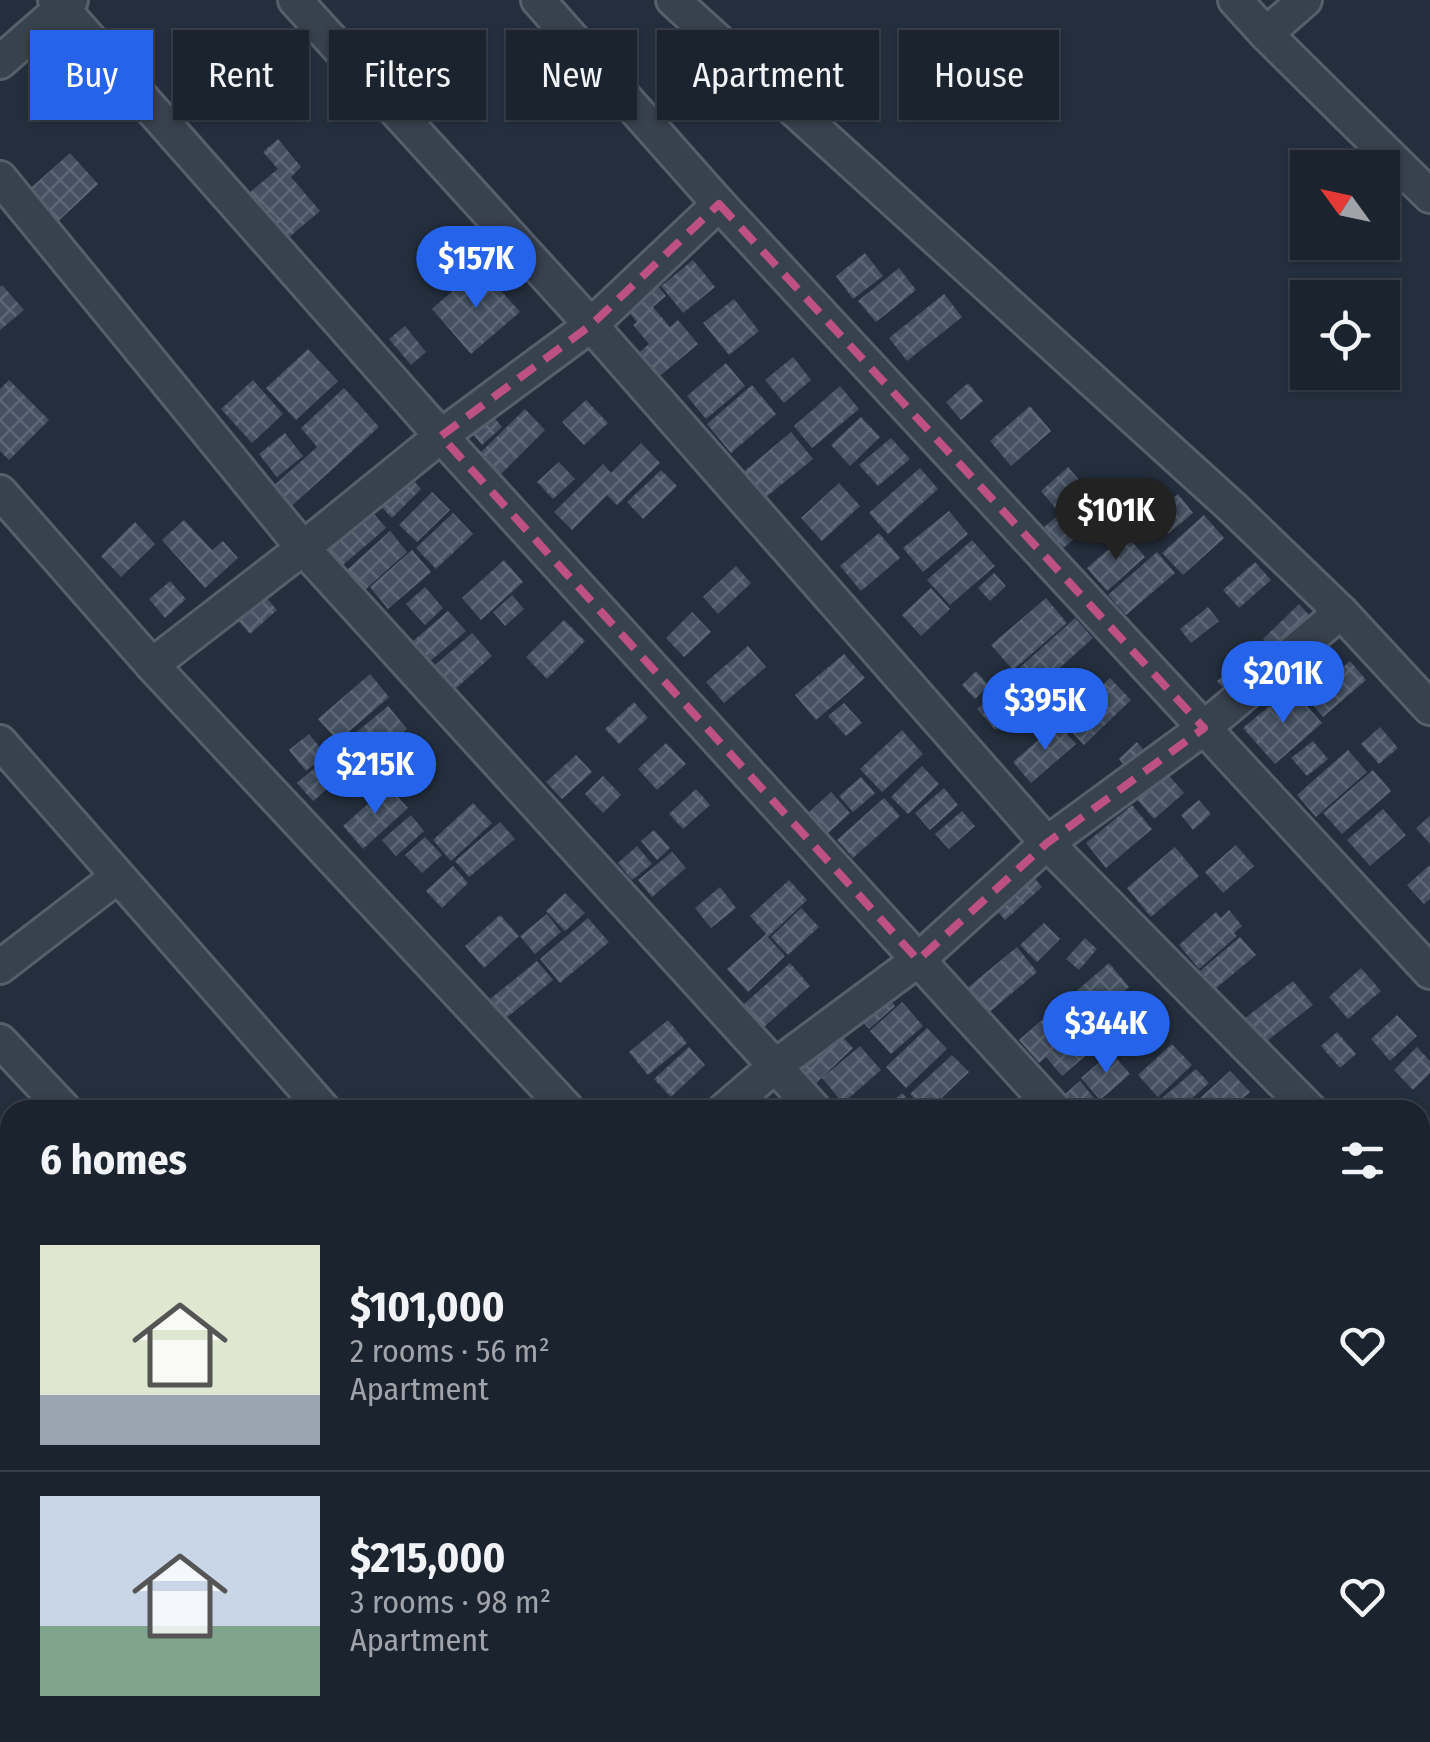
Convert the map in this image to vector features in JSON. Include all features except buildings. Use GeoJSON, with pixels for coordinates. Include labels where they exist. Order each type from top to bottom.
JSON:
{"type":"FeatureCollection","features":[{"type":"Feature","properties":{"kind":"street"},"geometry":{"type":"LineString","coordinates":[[296,0],[591,325],[1048,843],[1300,1100]]}},
{"type":"Feature","properties":{"kind":"street"},"geometry":{"type":"LineString","coordinates":[[538,0],[719,204],[1430,972]]}},
{"type":"Feature","properties":{"kind":"street"},"geometry":{"type":"LineString","coordinates":[[673,0],[1232,507],[1341,612],[1430,708]]}},
{"type":"Feature","properties":{"kind":"street"},"geometry":{"type":"LineString","coordinates":[[1235,0],[1430,196]]}},
{"type":"Feature","properties":{"kind":"street"},"geometry":{"type":"LineString","coordinates":[[1266,34],[1305,0]]}},
{"type":"Feature","properties":{"kind":"street"},"geometry":{"type":"LineString","coordinates":[[0,62],[63,2],[440,436],[1046,1100]]}},
{"type":"Feature","properties":{"kind":"street"},"geometry":{"type":"LineString","coordinates":[[0,178],[303,548],[806,1100]]}},
{"type":"Feature","properties":{"kind":"street"},"geometry":{"type":"LineString","coordinates":[[152,665],[440,436],[591,325],[719,204]]}},
{"type":"Feature","properties":{"kind":"street"},"geometry":{"type":"LineString","coordinates":[[0,492],[152,665],[559,1100]]}},
{"type":"Feature","properties":{"kind":"street"},"geometry":{"type":"LineString","coordinates":[[735,1100],[774,1066],[918,960],[1048,843],[1204,728],[1341,612]]}},
{"type":"Feature","properties":{"kind":"street"},"geometry":{"type":"LineString","coordinates":[[0,742],[315,1100]]}},
{"type":"Feature","properties":{"kind":"street"},"geometry":{"type":"LineString","coordinates":[[0,967],[117,876]]}},
{"type":"Feature","properties":{"kind":"street"},"geometry":{"type":"LineString","coordinates":[[0,1041],[56,1100]]}},
{"type":"Feature","properties":{"kind":"highlighted area"},"geometry":{"type":"Polygon","coordinates":[[[719,204],[1204,728],[1047,843],[918,960],[441,436],[591,325],[719,204]]]}}]}
